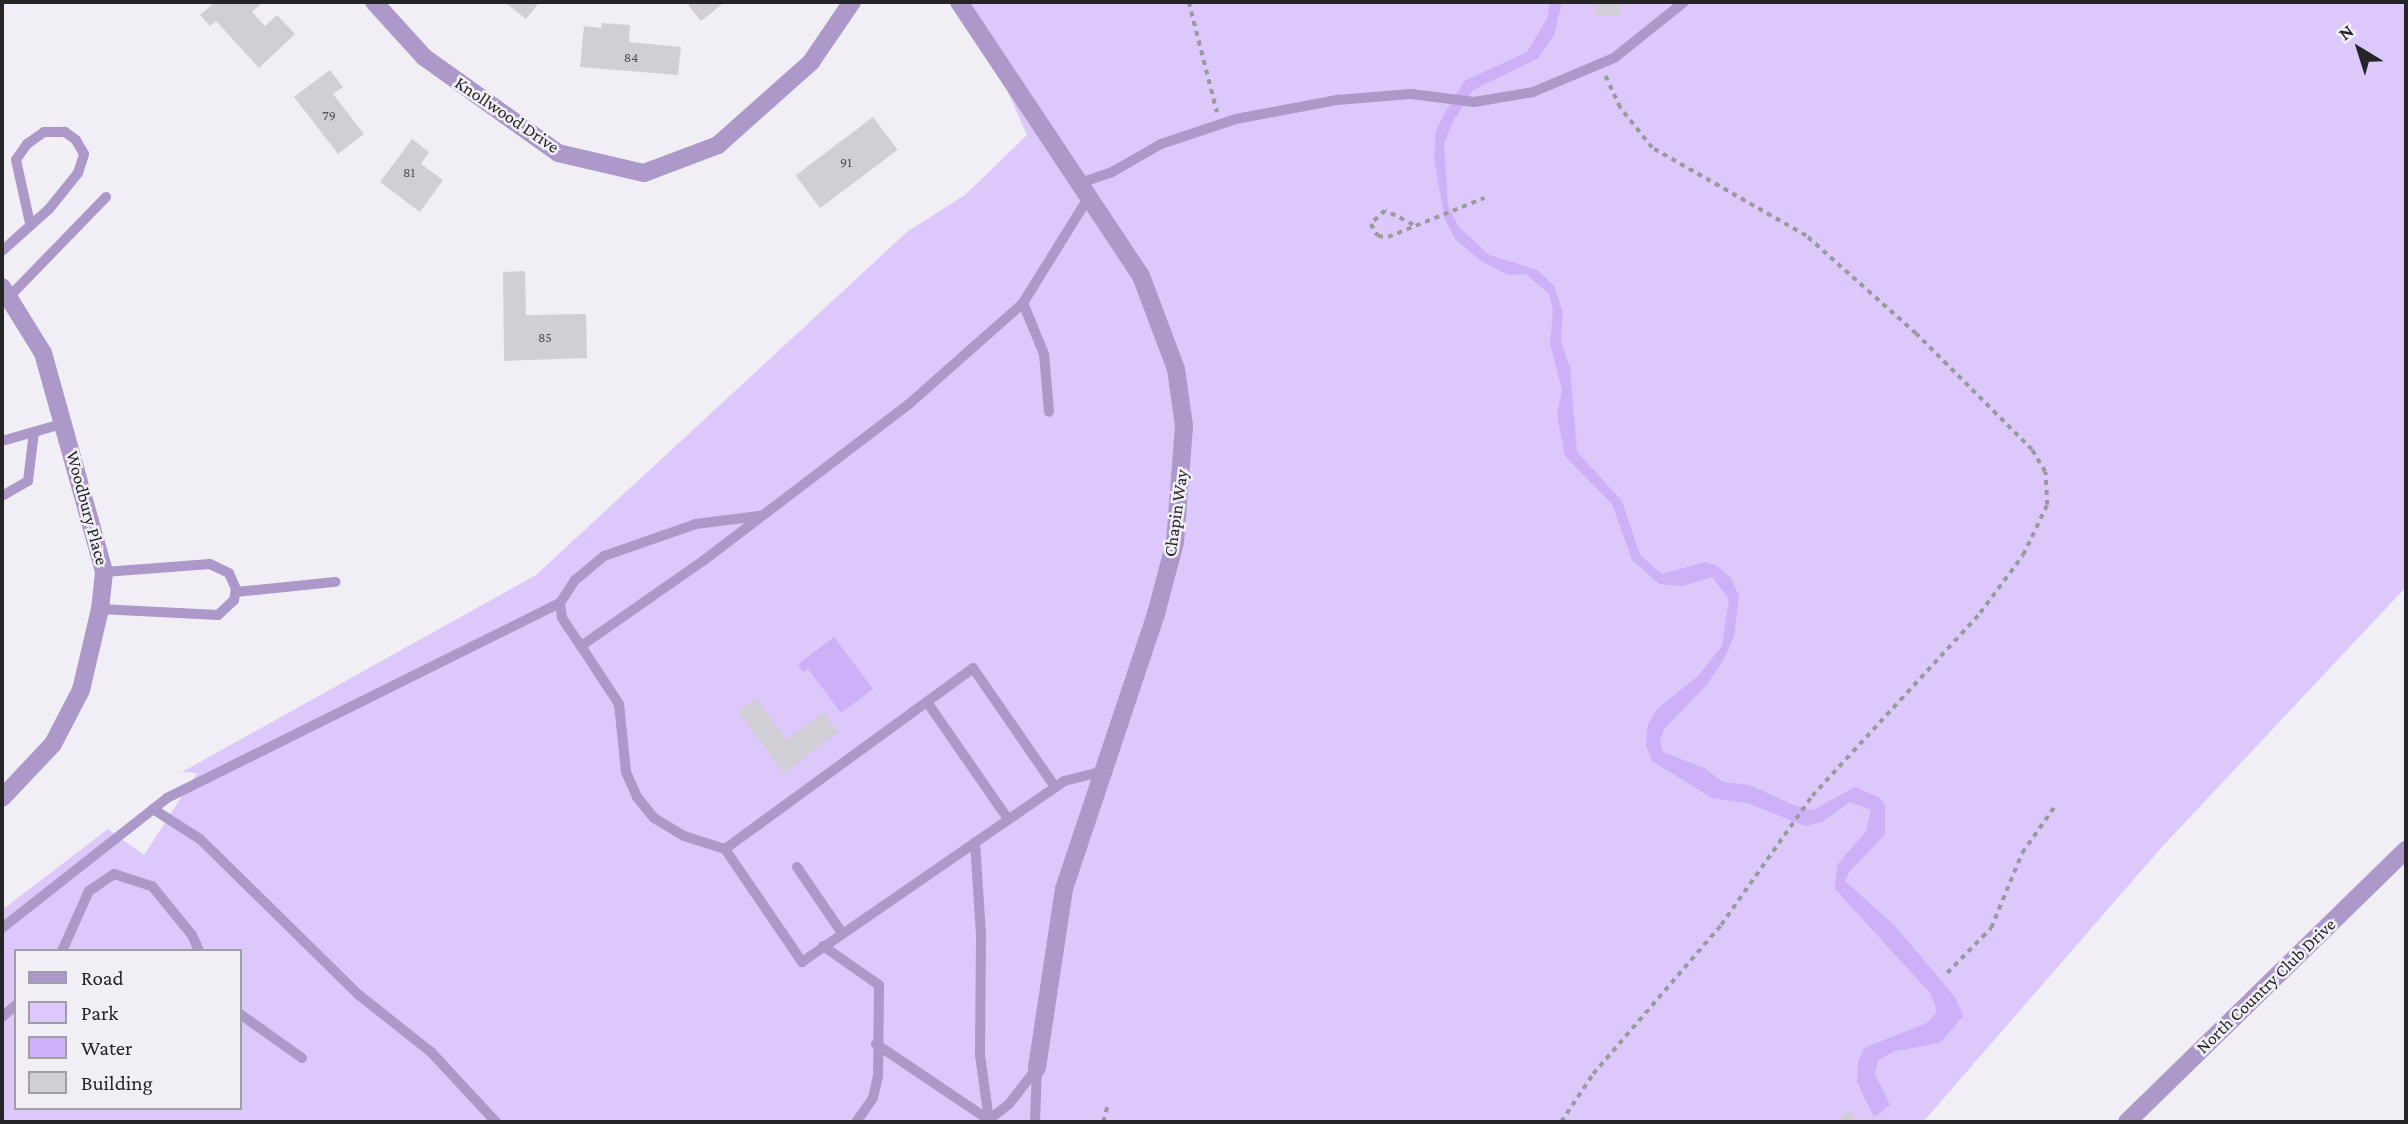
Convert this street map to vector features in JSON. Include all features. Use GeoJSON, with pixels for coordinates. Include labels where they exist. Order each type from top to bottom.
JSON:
{"type":"FeatureCollection","features":[{"type":"Feature","properties":{"kind":"street","name":"Knollwood Drive"},"geometry":{"type":"LineString","coordinates":[[373,2],[424,57],[558,153],[644,173],[718,145],[811,62],[852,2]]}},
{"type":"Feature","properties":{"kind":"street","name":"Chapin Way"},"geometry":{"type":"LineString","coordinates":[[959,2],[1087,189],[1141,276],[1160,318],[1176,369],[1184,426],[1175,542],[1104,771],[1064,889],[1037,1068]]}},
{"type":"Feature","properties":{"kind":"street","name":"Woodbury Place"},"geometry":{"type":"LineString","coordinates":[[2,798],[23,780],[63,726],[81,690],[100,610],[104,572],[65,422],[43,354],[6,292]]}},
{"type":"Feature","properties":{"kind":"street","name":"North Country Club Drive"},"geometry":{"type":"LineString","coordinates":[[2127,1122],[2406,850]]}},
{"type":"Feature","properties":{"kind":"lane"},"geometry":{"type":"LineString","coordinates":[[581,646],[909,404],[1023,303],[1087,189],[1112,172],[1161,144],[1220,124],[1337,100],[1442,95],[1474,102],[1533,92],[1599,65],[1624,51],[1684,2]]}},
{"type":"Feature","properties":{"kind":"lane"},"geometry":{"type":"LineString","coordinates":[[2,251],[30,223],[49,209],[78,173],[84,153],[76,140],[65,132],[44,132],[27,144],[16,160],[30,223]]}},
{"type":"Feature","properties":{"kind":"lane"},"geometry":{"type":"LineString","coordinates":[[6,292],[106,197]]}},
{"type":"Feature","properties":{"kind":"lane"},"geometry":{"type":"LineString","coordinates":[[1023,303],[1044,354],[1049,412]]}},
{"type":"Feature","properties":{"kind":"lane"},"geometry":{"type":"LineString","coordinates":[[2,441],[65,422]]}},
{"type":"Feature","properties":{"kind":"lane"},"geometry":{"type":"LineString","coordinates":[[2,496],[29,481],[34,432]]}},
{"type":"Feature","properties":{"kind":"lane"},"geometry":{"type":"LineString","coordinates":[[2,928],[167,798],[560,603],[575,580],[604,556],[628,545],[696,524],[759,516]]}},
{"type":"Feature","properties":{"kind":"lane"},"geometry":{"type":"LineString","coordinates":[[100,610],[218,615],[228,609],[236,592],[229,573],[210,564],[104,572]]}},
{"type":"Feature","properties":{"kind":"lane"},"geometry":{"type":"LineString","coordinates":[[236,592],[335,582]]}},
{"type":"Feature","properties":{"kind":"lane"},"geometry":{"type":"LineString","coordinates":[[560,603],[562,618],[619,704],[626,772],[637,797],[654,818],[684,836],[725,849],[802,962],[1055,787],[1104,771]]}},
{"type":"Feature","properties":{"kind":"lane"},"geometry":{"type":"LineString","coordinates":[[725,849],[973,668],[1055,787]]}},
{"type":"Feature","properties":{"kind":"lane"},"geometry":{"type":"LineString","coordinates":[[927,702],[1007,819]]}},
{"type":"Feature","properties":{"kind":"lane"},"geometry":{"type":"LineString","coordinates":[[153,809],[200,839],[359,995],[431,1052],[496,1122]]}},
{"type":"Feature","properties":{"kind":"lane"},"geometry":{"type":"LineString","coordinates":[[975,842],[981,936],[980,1055],[989,1121]]}},
{"type":"Feature","properties":{"kind":"lane"},"geometry":{"type":"LineString","coordinates":[[797,867],[842,933]]}},
{"type":"Feature","properties":{"kind":"lane"},"geometry":{"type":"LineString","coordinates":[[63,949],[89,891],[114,874],[152,886],[192,934],[198,949]]}},
{"type":"Feature","properties":{"kind":"lane"},"geometry":{"type":"LineString","coordinates":[[823,946],[878,985],[878,1076],[873,1098],[856,1122]]}},
{"type":"Feature","properties":{"kind":"lane"},"geometry":{"type":"LineString","coordinates":[[242,1015],[302,1058]]}},
{"type":"Feature","properties":{"kind":"lane"},"geometry":{"type":"LineString","coordinates":[[876,1044],[989,1121]]}},
{"type":"Feature","properties":{"kind":"lane"},"geometry":{"type":"LineString","coordinates":[[989,1121],[1009,1104],[1037,1068]]}},
{"type":"Feature","properties":{"kind":"lane"},"geometry":{"type":"LineString","coordinates":[[1035,1122],[1037,1068]]}},
{"type":"Feature","properties":{"kind":"path"},"geometry":{"type":"LineString","coordinates":[[1189,2],[1220,124]]}},
{"type":"Feature","properties":{"kind":"path"},"geometry":{"type":"LineString","coordinates":[[1561,1122],[1593,1074],[1721,925],[1812,796],[1948,653],[2023,555],[2047,505],[2045,472],[2032,450],[1997,413],[1806,236],[1652,148],[1620,108],[1599,65]]}},
{"type":"Feature","properties":{"kind":"path"},"geometry":{"type":"LineString","coordinates":[[1413,225],[1385,211],[1371,224],[1382,237],[1484,198]]}},
{"type":"Feature","properties":{"kind":"path"},"geometry":{"type":"LineString","coordinates":[[1947,973],[1991,928],[2026,845],[2055,806]]}},
{"type":"Feature","properties":{"kind":"path"},"geometry":{"type":"LineString","coordinates":[[1103,1122],[1107,1107]]}},
{"type":"Feature","properties":{"kind":"green space"},"geometry":{"type":"Polygon","coordinates":[[[968,2],[2406,2],[2406,587],[2161,848],[1923,1122],[2,1122],[2,910],[108,829],[144,855],[197,773],[182,772],[536,575],[908,231],[965,195],[1027,135],[968,2]]]}},
{"type":"Feature","properties":{"kind":"water"},"geometry":{"type":"Polygon","coordinates":[[[1549,2],[1561,2],[1561,6],[1554,35],[1537,59],[1473,90],[1453,121],[1444,144],[1448,206],[1459,227],[1489,255],[1537,270],[1554,286],[1563,312],[1561,341],[1570,368],[1577,452],[1622,501],[1640,555],[1662,574],[1705,562],[1716,565],[1731,578],[1739,596],[1734,636],[1724,659],[1706,686],[1664,729],[1660,741],[1663,752],[1704,768],[1723,782],[1749,785],[1796,806],[1813,810],[1855,787],[1880,798],[1885,805],[1885,835],[1849,872],[1845,881],[1895,926],[1955,997],[1963,1016],[1940,1043],[1895,1051],[1878,1060],[1875,1074],[1890,1105],[1874,1117],[1857,1082],[1858,1061],[1864,1048],[1927,1023],[1937,1012],[1931,994],[1835,889],[1837,865],[1866,831],[1871,810],[1850,802],[1822,822],[1805,826],[1747,803],[1712,798],[1652,761],[1646,745],[1648,724],[1658,708],[1698,676],[1722,646],[1729,599],[1712,577],[1683,586],[1659,584],[1632,560],[1612,504],[1565,456],[1557,415],[1562,390],[1550,343],[1553,310],[1549,294],[1526,274],[1508,275],[1481,261],[1456,240],[1445,220],[1434,158],[1436,132],[1443,116],[1464,81],[1527,52],[1548,17],[1549,2]]]}},
{"type":"Feature","properties":{"kind":"water"},"geometry":{"type":"Polygon","coordinates":[[[834,637],[873,689],[841,713],[808,669],[803,672],[798,664],[834,637]]]}},
{"type":"Feature","properties":{"kind":"building"},"geometry":{"type":"Polygon","coordinates":[[[215,2],[263,2],[252,12],[265,26],[277,15],[295,34],[259,68],[216,21],[210,26],[200,15],[215,2]]]}},
{"type":"Feature","properties":{"kind":"building"},"geometry":{"type":"Polygon","coordinates":[[[504,2],[535,2],[538,4],[526,19],[504,2]]]}},
{"type":"Feature","properties":{"kind":"building"},"geometry":{"type":"Polygon","coordinates":[[[693,2],[725,2],[701,21],[688,5],[693,2]]]}},
{"type":"Feature","properties":{"kind":"building"},"geometry":{"type":"Polygon","coordinates":[[[1595,2],[1620,2],[1620,16],[1595,16],[1595,2]]]}},
{"type":"Feature","properties":{"kind":"building"},"geometry":{"type":"Polygon","coordinates":[[[602,23],[630,25],[629,42],[681,47],[678,75],[580,67],[584,26],[601,28],[602,23]]]}},
{"type":"Feature","properties":{"kind":"building"},"geometry":{"type":"Polygon","coordinates":[[[330,70],[343,87],[333,94],[364,134],[338,154],[294,97],[330,70]]]}},
{"type":"Feature","properties":{"kind":"building"},"geometry":{"type":"Polygon","coordinates":[[[873,117],[898,150],[820,208],[796,175],[873,117]]]}},
{"type":"Feature","properties":{"kind":"building"},"geometry":{"type":"Polygon","coordinates":[[[412,139],[429,152],[421,164],[443,180],[420,212],[380,182],[412,139]]]}},
{"type":"Feature","properties":{"kind":"building"},"geometry":{"type":"Polygon","coordinates":[[[525,271],[526,315],[586,314],[587,358],[504,361],[503,272],[525,271]]]}},
{"type":"Feature","properties":{"kind":"building"},"geometry":{"type":"Polygon","coordinates":[[[756,699],[787,740],[823,712],[838,732],[784,773],[738,712],[756,699]]]}},
{"type":"Feature","properties":{"kind":"building"},"geometry":{"type":"Polygon","coordinates":[[[1850,1110],[1857,1122],[1836,1122],[1850,1110]]]}}]}
